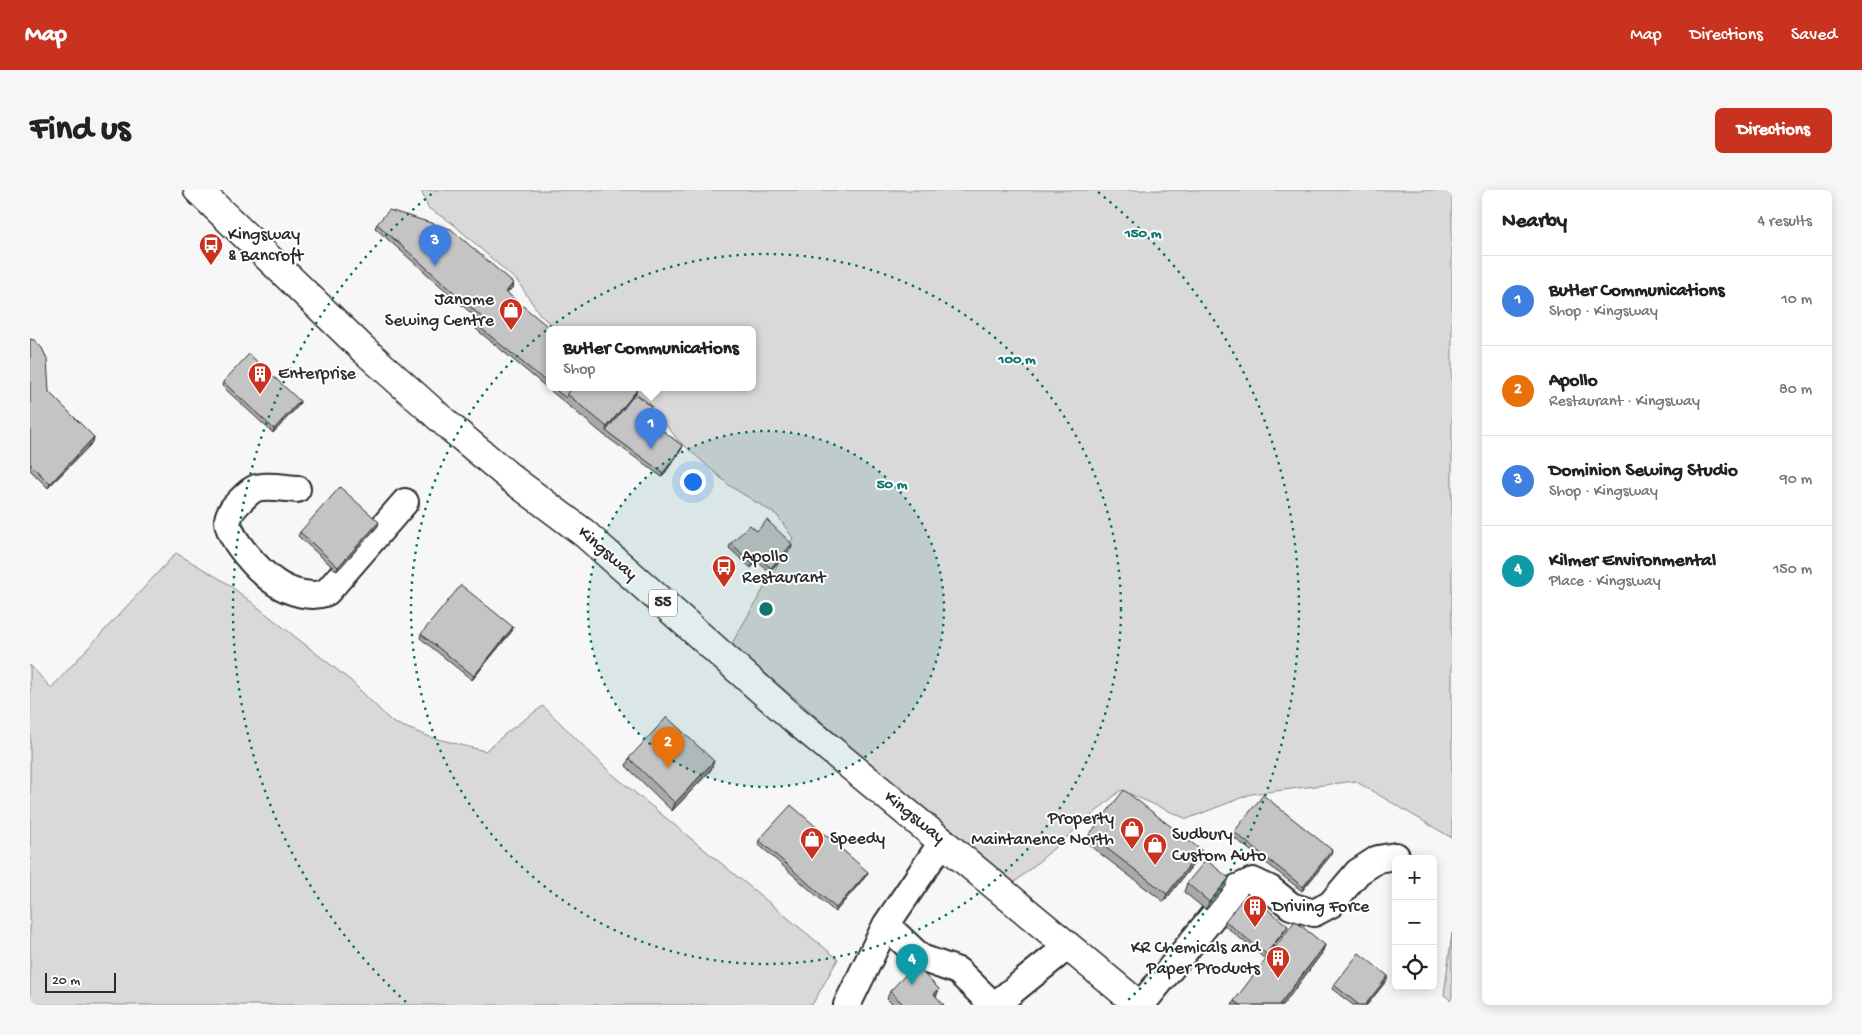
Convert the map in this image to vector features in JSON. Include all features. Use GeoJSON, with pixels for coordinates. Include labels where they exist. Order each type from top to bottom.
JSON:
{"type":"FeatureCollection","features":[{"type":"Feature","properties":{"kind":"main road","name":"Kingsway"},"geometry":{"type":"LineString","coordinates":[[198,190],[363,349],[450,427],[512,479],[584,533],[794,719],[1140,1005]]}},
{"type":"Feature","properties":{"kind":"lane"},"geometry":{"type":"LineString","coordinates":[[297,489],[260,487],[249,492],[232,510],[228,521],[235,542],[276,583],[296,592],[314,596],[327,592],[405,502]]}},
{"type":"Feature","properties":{"kind":"lane"},"geometry":{"type":"LineString","coordinates":[[850,1003],[886,925],[943,841]]}},
{"type":"Feature","properties":{"kind":"lane"},"geometry":{"type":"LineString","coordinates":[[1140,1005],[1236,889],[1253,881],[1270,889],[1291,906],[1314,913],[1331,904],[1358,872],[1378,859],[1392,857]]}},
{"type":"Feature","properties":{"kind":"lane"},"geometry":{"type":"LineString","coordinates":[[886,925],[921,958],[958,971],[994,1005],[1068,946]]}},
{"type":"Feature","properties":{"kind":"shaded area"},"geometry":{"type":"Polygon","coordinates":[[[421,190],[1452,190],[1452,838],[1355,781],[1251,794],[1187,819],[1121,790],[1007,889],[803,705],[731,645],[793,538],[777,515],[730,486],[677,439],[650,404],[634,391],[756,391],[756,326],[554,326],[541,316],[518,282],[452,223],[428,208],[421,190]]]}},
{"type":"Feature","properties":{"kind":"shaded area"},"geometry":{"type":"Polygon","coordinates":[[[176,553],[227,583],[350,680],[392,722],[430,737],[485,751],[543,706],[611,773],[838,959],[812,1005],[30,1005],[30,665],[51,688],[176,553]]]}},
{"type":"Feature","properties":{"kind":"shaded area"},"geometry":{"type":"Polygon","coordinates":[[[1452,933],[1452,1001],[1444,995],[1452,933]]]}},
{"type":"Feature","properties":{"kind":"building"},"geometry":{"type":"Polygon","coordinates":[[[389,210],[451,229],[513,283],[506,292],[547,326],[546,382],[477,325],[483,318],[377,224],[389,210]]]}},
{"type":"Feature","properties":{"kind":"building"},"geometry":{"type":"Polygon","coordinates":[[[30,339],[34,340],[42,348],[47,359],[49,392],[94,437],[50,484],[30,464],[30,339]]]}},
{"type":"Feature","properties":{"kind":"building","name":"Enterprise"},"geometry":{"type":"Polygon","coordinates":[[[249,354],[300,401],[274,429],[223,382],[249,354]]]}},
{"type":"Feature","properties":{"kind":"building"},"geometry":{"type":"Polygon","coordinates":[[[557,391],[570,391],[566,398],[557,391]]]}},
{"type":"Feature","properties":{"kind":"building"},"geometry":{"type":"Polygon","coordinates":[[[570,391],[636,391],[607,427],[567,394],[570,391]]]}},
{"type":"Feature","properties":{"kind":"building"},"geometry":{"type":"Polygon","coordinates":[[[635,394],[651,406],[643,416],[683,446],[663,473],[606,431],[635,394]]]}},
{"type":"Feature","properties":{"kind":"building"},"geometry":{"type":"Polygon","coordinates":[[[340,487],[379,522],[338,567],[300,532],[340,487]]]}},
{"type":"Feature","properties":{"kind":"building"},"geometry":{"type":"Polygon","coordinates":[[[767,520],[792,544],[771,568],[759,557],[753,564],[731,543],[750,525],[757,531],[767,520]]]}},
{"type":"Feature","properties":{"kind":"building"},"geometry":{"type":"Polygon","coordinates":[[[461,585],[513,627],[474,676],[421,634],[461,585]]]}},
{"type":"Feature","properties":{"kind":"building"},"geometry":{"type":"Polygon","coordinates":[[[667,717],[714,761],[675,803],[629,758],[667,717]]]}},
{"type":"Feature","properties":{"kind":"building"},"geometry":{"type":"Polygon","coordinates":[[[1124,790],[1201,850],[1167,894],[1089,835],[1124,790]]]}},
{"type":"Feature","properties":{"kind":"building"},"geometry":{"type":"Polygon","coordinates":[[[1263,795],[1332,850],[1303,887],[1234,832],[1263,795]]]}},
{"type":"Feature","properties":{"kind":"building","name":"Speedy"},"geometry":{"type":"Polygon","coordinates":[[[791,805],[868,872],[836,908],[759,840],[791,805]]]}},
{"type":"Feature","properties":{"kind":"building"},"geometry":{"type":"Polygon","coordinates":[[[1206,860],[1229,878],[1209,902],[1187,883],[1206,860]]]}},
{"type":"Feature","properties":{"kind":"building","name":"Driving Force"},"geometry":{"type":"Polygon","coordinates":[[[1247,893],[1288,926],[1266,954],[1225,921],[1247,893]]]}},
{"type":"Feature","properties":{"kind":"building","name":"KR Chemicals and Paper Products"},"geometry":{"type":"Polygon","coordinates":[[[1295,921],[1325,945],[1279,1005],[1240,1005],[1234,1001],[1295,921]]]}},
{"type":"Feature","properties":{"kind":"building"},"geometry":{"type":"Polygon","coordinates":[[[1359,953],[1388,976],[1365,1005],[1359,1005],[1334,985],[1359,953]]]}},
{"type":"Feature","properties":{"kind":"building"},"geometry":{"type":"Polygon","coordinates":[[[915,965],[939,989],[934,994],[944,1005],[904,1005],[890,991],[915,965]]]}},
{"type":"Feature","properties":{"kind":"place","name":"Kingsway & Bancroft"},"geometry":{"type":"Point","coordinates":[211,266]}},
{"type":"Feature","properties":{"kind":"place","name":"Dominion Sewing Studio"},"geometry":{"type":"Point","coordinates":[435,266]}},
{"type":"Feature","properties":{"kind":"place","name":"Janome Sewing Centre"},"geometry":{"type":"Point","coordinates":[511,331]}},
{"type":"Feature","properties":{"kind":"place","name":"Enterprise"},"geometry":{"type":"Point","coordinates":[260,395]}},
{"type":"Feature","properties":{"kind":"place","name":"Butler Communications"},"geometry":{"type":"Point","coordinates":[651,449]}},
{"type":"Feature","properties":{"kind":"place","name":"Apollo Restaurant"},"geometry":{"type":"Point","coordinates":[724,588]}},
{"type":"Feature","properties":{"kind":"place","name":"Apollo"},"geometry":{"type":"Point","coordinates":[668,768]}},
{"type":"Feature","properties":{"kind":"place","name":"Property Maintanence North"},"geometry":{"type":"Point","coordinates":[1132,850]}},
{"type":"Feature","properties":{"kind":"place","name":"Speedy"},"geometry":{"type":"Point","coordinates":[812,860]}},
{"type":"Feature","properties":{"kind":"place","name":"Sudbury Custom Auto"},"geometry":{"type":"Point","coordinates":[1155,866]}},
{"type":"Feature","properties":{"kind":"place","name":"Driving Force"},"geometry":{"type":"Point","coordinates":[1255,928]}},
{"type":"Feature","properties":{"kind":"place","name":"KR Chemicals and Paper Products"},"geometry":{"type":"Point","coordinates":[1278,979]}},
{"type":"Feature","properties":{"kind":"place","name":"Kilmer Environmental"},"geometry":{"type":"Point","coordinates":[912,985]}}]}
